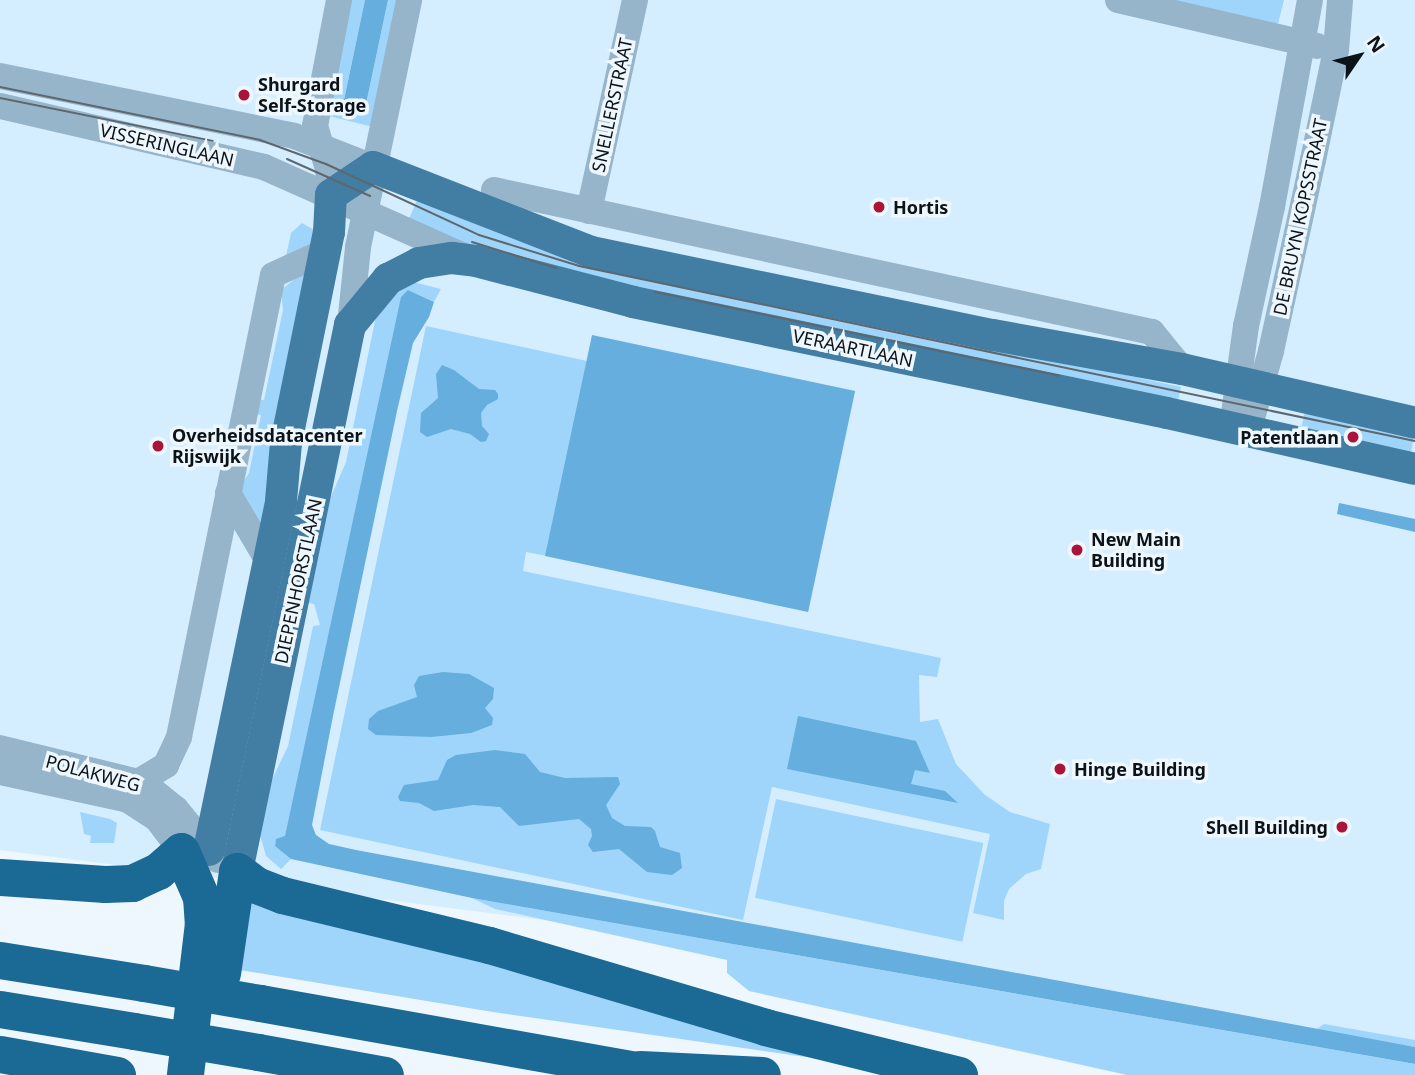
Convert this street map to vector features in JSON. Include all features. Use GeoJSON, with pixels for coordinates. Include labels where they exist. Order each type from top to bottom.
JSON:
{"type":"FeatureCollection","features":[{"type":"Feature","properties":{"kind":"highway"},"geometry":{"type":"LineString","coordinates":[[0,877],[105,884],[132,883],[205,851]]}},
{"type":"Feature","properties":{"kind":"highway"},"geometry":{"type":"LineString","coordinates":[[185,1075],[203,923],[201,897],[205,851]]}},
{"type":"Feature","properties":{"kind":"highway"},"geometry":{"type":"LineString","coordinates":[[205,851],[209,1075]]}},
{"type":"Feature","properties":{"kind":"highway"},"geometry":{"type":"LineString","coordinates":[[205,851],[256,885],[282,895],[476,941],[765,1027],[960,1075]]}},
{"type":"Feature","properties":{"kind":"highway"},"geometry":{"type":"LineString","coordinates":[[174,1075],[193,920],[201,897]]}},
{"type":"Feature","properties":{"kind":"highway"},"geometry":{"type":"LineString","coordinates":[[0,960],[260,1003],[645,1072],[762,1075]]}},
{"type":"Feature","properties":{"kind":"highway"},"geometry":{"type":"LineString","coordinates":[[0,1009],[385,1075]]}},
{"type":"Feature","properties":{"kind":"highway"},"geometry":{"type":"LineString","coordinates":[[0,1054],[117,1075]]}},
{"type":"Feature","properties":{"kind":"main road"},"geometry":{"type":"LineString","coordinates":[[331,195],[373,167],[591,252],[980,332],[1182,369],[1415,423]]}},
{"type":"Feature","properties":{"kind":"main road","name":"DIEPENHORSTLAAN"},"geometry":{"type":"LineString","coordinates":[[205,851],[217,806],[281,501],[286,443],[326,251],[331,195]]}},
{"type":"Feature","properties":{"kind":"main road","name":"VERAARTLAAN"},"geometry":{"type":"LineString","coordinates":[[350,325],[388,279],[404,270],[433,259],[476,261],[633,302],[1415,469]]}},
{"type":"Feature","properties":{"kind":"main road","name":"DIEPENHORSTLAAN"},"geometry":{"type":"LineString","coordinates":[[205,851],[350,325]]}},
{"type":"Feature","properties":{"kind":"street","name":"DIEPENHORSTLAAN"},"geometry":{"type":"LineString","coordinates":[[331,195],[315,126],[339,0]]}},
{"type":"Feature","properties":{"kind":"street","name":"DIEPENHORSTLAAN"},"geometry":{"type":"LineString","coordinates":[[350,325],[356,257],[409,0]]}},
{"type":"Feature","properties":{"kind":"street","name":"SNELLERSTRAAT"},"geometry":{"type":"LineString","coordinates":[[589,211],[635,0]]}},
{"type":"Feature","properties":{"kind":"street"},"geometry":{"type":"LineString","coordinates":[[1118,0],[1336,50]]}},
{"type":"Feature","properties":{"kind":"street","name":"DE BRUYN KOPSSTRAAT"},"geometry":{"type":"LineString","coordinates":[[1240,430],[1250,385],[1246,326],[1310,0]]}},
{"type":"Feature","properties":{"kind":"street","name":"DE BRUYN KOPSSTRAAT"},"geometry":{"type":"LineString","coordinates":[[1250,385],[1273,345],[1336,50],[1340,0]]}},
{"type":"Feature","properties":{"kind":"street","name":"VISSERINGLAAN"},"geometry":{"type":"LineString","coordinates":[[0,76],[294,136],[322,147]]}},
{"type":"Feature","properties":{"kind":"street","name":"VISSERINGLAAN"},"geometry":{"type":"LineString","coordinates":[[0,106],[264,167],[331,195]]}},
{"type":"Feature","properties":{"kind":"street"},"geometry":{"type":"LineString","coordinates":[[322,147],[373,167]]}},
{"type":"Feature","properties":{"kind":"street"},"geometry":{"type":"LineString","coordinates":[[494,190],[1152,332],[1182,369]]}},
{"type":"Feature","properties":{"kind":"street","name":"VERAARTLAAN"},"geometry":{"type":"LineString","coordinates":[[331,195],[476,261]]}},
{"type":"Feature","properties":{"kind":"street"},"geometry":{"type":"LineString","coordinates":[[546,234],[589,211]]}},
{"type":"Feature","properties":{"kind":"street"},"geometry":{"type":"LineString","coordinates":[[138,782],[166,765],[179,737],[273,275],[326,251]]}},
{"type":"Feature","properties":{"kind":"street","name":"DIEPENHORSTLAAN"},"geometry":{"type":"LineString","coordinates":[[228,493],[268,561]]}},
{"type":"Feature","properties":{"kind":"street","name":"POLAKWEG"},"geometry":{"type":"LineString","coordinates":[[0,748],[138,782],[166,800],[205,851]]}},
{"type":"Feature","properties":{"kind":"street","name":"POLAKWEG"},"geometry":{"type":"LineString","coordinates":[[0,772],[128,800],[205,851]]}},
{"type":"Feature","properties":{"kind":"shaded area"},"geometry":{"type":"Polygon","coordinates":[[[0,0],[1415,0],[1415,1047],[909,967],[0,850],[0,0]]]}},
{"type":"Feature","properties":{"kind":"shaded area"},"geometry":{"type":"Polygon","coordinates":[[[345,0],[365,0],[344,99],[359,108],[366,104],[388,0],[402,0],[376,123],[369,126],[325,115],[345,0]]]}},
{"type":"Feature","properties":{"kind":"shaded area"},"geometry":{"type":"Polygon","coordinates":[[[365,0],[388,0],[366,104],[359,108],[348,106],[344,100],[365,0]]]}},
{"type":"Feature","properties":{"kind":"shaded area"},"geometry":{"type":"Polygon","coordinates":[[[1159,0],[1284,0],[1278,24],[1159,0]]]}},
{"type":"Feature","properties":{"kind":"shaded area"},"geometry":{"type":"Polygon","coordinates":[[[419,196],[1056,360],[1181,387],[1177,405],[514,262],[407,223],[419,196]]]}},
{"type":"Feature","properties":{"kind":"shaded area"},"geometry":{"type":"Polygon","coordinates":[[[302,223],[318,232],[314,244],[285,261],[291,233],[302,223]]]}},
{"type":"Feature","properties":{"kind":"shaded area"},"geometry":{"type":"Polygon","coordinates":[[[311,266],[264,535],[239,489],[249,473],[261,415],[255,414],[257,399],[264,400],[283,310],[281,290],[311,266]]]}},
{"type":"Feature","properties":{"kind":"shaded area"},"geometry":{"type":"Polygon","coordinates":[[[405,280],[441,289],[434,302],[408,290],[285,837],[276,840],[275,846],[291,859],[281,869],[266,856],[260,835],[269,786],[288,746],[313,626],[320,625],[314,604],[305,602],[322,517],[346,462],[376,316],[405,280]]]}},
{"type":"Feature","properties":{"kind":"shaded area"},"geometry":{"type":"Polygon","coordinates":[[[408,290],[434,302],[429,317],[413,343],[397,411],[312,825],[316,835],[329,844],[356,850],[1415,1047],[1415,1064],[472,898],[291,859],[275,846],[276,839],[285,836],[401,297],[408,290]]]}},
{"type":"Feature","properties":{"kind":"shaded area"},"geometry":{"type":"Polygon","coordinates":[[[426,326],[587,361],[547,556],[526,552],[523,571],[941,658],[937,677],[919,675],[920,722],[938,719],[956,764],[985,795],[1010,812],[1050,824],[1041,869],[1026,874],[1009,889],[1004,901],[1004,920],[973,913],[990,834],[772,787],[743,920],[320,830],[426,326]]]}},
{"type":"Feature","properties":{"kind":"shaded area"},"geometry":{"type":"Polygon","coordinates":[[[592,335],[855,391],[808,612],[545,556],[592,335]]]}},
{"type":"Feature","properties":{"kind":"shaded area"},"geometry":{"type":"Polygon","coordinates":[[[442,365],[454,370],[479,389],[495,390],[498,394],[498,399],[487,405],[481,413],[482,426],[489,434],[486,441],[481,442],[470,434],[451,429],[427,437],[420,432],[421,413],[438,398],[436,374],[442,365]]]}},
{"type":"Feature","properties":{"kind":"shaded area"},"geometry":{"type":"Polygon","coordinates":[[[1305,410],[1415,431],[1411,453],[1301,432],[1305,410]]]}},
{"type":"Feature","properties":{"kind":"shaded area"},"geometry":{"type":"Polygon","coordinates":[[[1339,503],[1415,519],[1415,532],[1337,514],[1339,503]]]}},
{"type":"Feature","properties":{"kind":"shaded area"},"geometry":{"type":"Polygon","coordinates":[[[443,672],[469,674],[494,688],[493,699],[485,708],[493,718],[492,725],[471,733],[431,737],[376,735],[368,729],[369,719],[378,711],[417,697],[414,685],[419,676],[443,672]]]}},
{"type":"Feature","properties":{"kind":"shaded area"},"geometry":{"type":"Polygon","coordinates":[[[798,716],[916,741],[930,773],[915,770],[911,784],[945,791],[958,803],[787,769],[798,716]]]}},
{"type":"Feature","properties":{"kind":"shaded area"},"geometry":{"type":"Polygon","coordinates":[[[495,750],[525,754],[540,772],[565,778],[618,777],[620,784],[606,805],[612,818],[625,826],[651,827],[660,847],[680,853],[682,868],[672,875],[647,872],[619,849],[593,852],[588,845],[592,836],[591,829],[579,819],[519,826],[500,807],[473,805],[434,811],[419,803],[400,801],[398,797],[404,785],[438,780],[447,760],[456,755],[495,750]]]}},
{"type":"Feature","properties":{"kind":"shaded area"},"geometry":{"type":"Polygon","coordinates":[[[776,799],[983,843],[962,942],[755,898],[776,799]]]}},
{"type":"Feature","properties":{"kind":"shaded area"},"geometry":{"type":"Polygon","coordinates":[[[80,812],[117,823],[114,843],[90,843],[91,836],[84,834],[80,812]]]}},
{"type":"Feature","properties":{"kind":"shaded area"},"geometry":{"type":"Polygon","coordinates":[[[472,898],[1415,1064],[1415,1075],[1127,1075],[749,991],[727,973],[727,960],[495,909],[472,898]]]}},
{"type":"Feature","properties":{"kind":"shaded area"},"geometry":{"type":"Polygon","coordinates":[[[241,900],[910,1072],[493,1012],[234,969],[241,900]]]}},
{"type":"Feature","properties":{"kind":"shaded area"},"geometry":{"type":"Polygon","coordinates":[[[1324,1024],[1415,1040],[1415,1047],[1315,1030],[1324,1024]]]}},
{"type":"Feature","properties":{"kind":"tram line"},"geometry":{"type":"LineString","coordinates":[[0,87],[260,140],[326,164],[479,235],[579,266],[1415,441]]}},
{"type":"Feature","properties":{"kind":"tram line"},"geometry":{"type":"LineString","coordinates":[[0,98],[213,141]]}},
{"type":"Feature","properties":{"kind":"tram line"},"geometry":{"type":"LineString","coordinates":[[287,159],[370,196]]}},
{"type":"Feature","properties":{"kind":"tram line"},"geometry":{"type":"LineString","coordinates":[[472,242],[556,268]]}},
{"type":"Feature","properties":{"kind":"tram line"},"geometry":{"type":"LineString","coordinates":[[655,292],[1059,376]]}},
{"type":"Feature","properties":{"kind":"place","name":"Shurgard Self-Storage"},"geometry":{"type":"Point","coordinates":[244,95]}},
{"type":"Feature","properties":{"kind":"place","name":"Hortis"},"geometry":{"type":"Point","coordinates":[879,207]}},
{"type":"Feature","properties":{"kind":"place","name":"Patentlaan"},"geometry":{"type":"Point","coordinates":[1353,437]}},
{"type":"Feature","properties":{"kind":"place","name":"Overheidsdatacenter Rijswijk"},"geometry":{"type":"Point","coordinates":[158,446]}},
{"type":"Feature","properties":{"kind":"place","name":"New Main Building"},"geometry":{"type":"Point","coordinates":[1077,550]}},
{"type":"Feature","properties":{"kind":"place","name":"Hinge Building"},"geometry":{"type":"Point","coordinates":[1060,769]}},
{"type":"Feature","properties":{"kind":"place","name":"Shell Building"},"geometry":{"type":"Point","coordinates":[1342,827]}}]}
